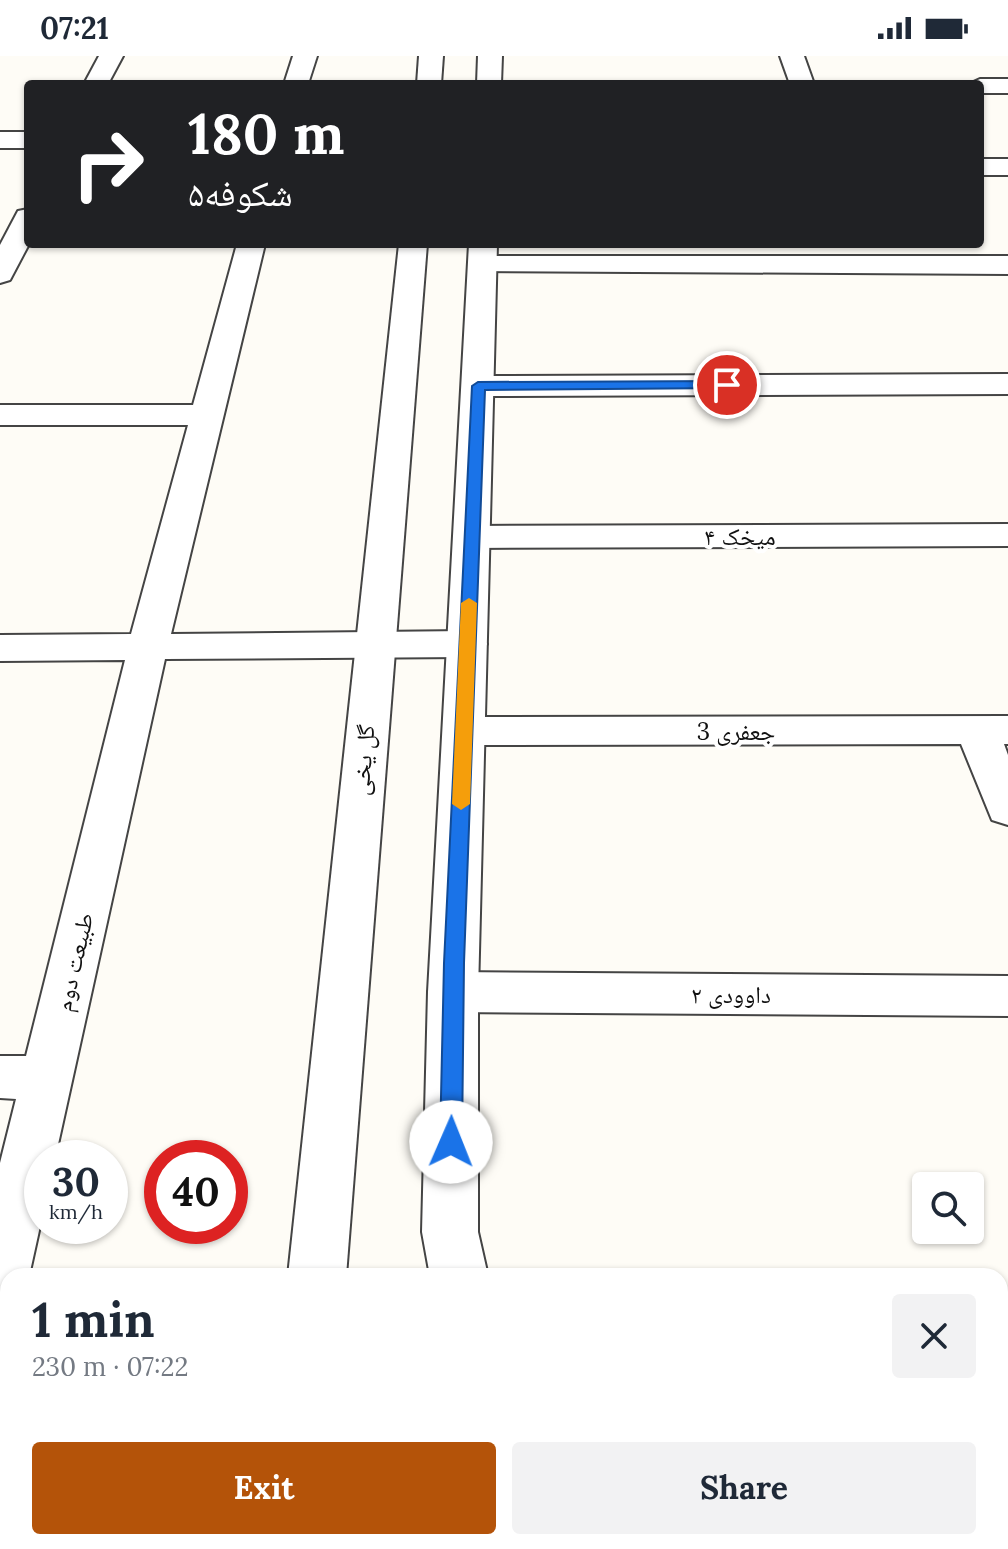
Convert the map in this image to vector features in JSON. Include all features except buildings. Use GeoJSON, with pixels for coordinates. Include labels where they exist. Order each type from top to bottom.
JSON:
{"type":"FeatureCollection","features":[{"type":"Feature","properties":{"kind":"street"},"geometry":{"type":"LineString","coordinates":[[98,80],[111,56]]}},
{"type":"Feature","properties":{"kind":"street"},"geometry":{"type":"LineString","coordinates":[[297,80],[305,56]]}},
{"type":"Feature","properties":{"kind":"street"},"geometry":{"type":"LineString","coordinates":[[429,80],[431,56]]}},
{"type":"Feature","properties":{"kind":"street"},"geometry":{"type":"LineString","coordinates":[[489,80],[490,56]]}},
{"type":"Feature","properties":{"kind":"street"},"geometry":{"type":"LineString","coordinates":[[792,56],[801,80]]}},
{"type":"Feature","properties":{"kind":"street"},"geometry":{"type":"LineString","coordinates":[[984,86],[1008,86]]}},
{"type":"Feature","properties":{"kind":"street"},"geometry":{"type":"LineString","coordinates":[[0,140],[24,140]]}},
{"type":"Feature","properties":{"kind":"street"},"geometry":{"type":"LineString","coordinates":[[984,167],[1008,167]]}},
{"type":"Feature","properties":{"kind":"street"},"geometry":{"type":"LineString","coordinates":[[0,274],[24,225]]}},
{"type":"Feature","properties":{"kind":"street","name":"طبیعت دوم"},"geometry":{"type":"LineString","coordinates":[[1,1268],[23,1078],[148,646],[250,248]]}},
{"type":"Feature","properties":{"kind":"street","name":"گل یخی"},"geometry":{"type":"LineString","coordinates":[[318,1268],[373,645],[413,248]]}},
{"type":"Feature","properties":{"kind":"street"},"geometry":{"type":"LineString","coordinates":[[457,1268],[450,1232],[453,992],[483,254],[858,255],[1008,265]]}},
{"type":"Feature","properties":{"kind":"street"},"geometry":{"type":"LineString","coordinates":[[478,386],[1008,384]]}},
{"type":"Feature","properties":{"kind":"street"},"geometry":{"type":"LineString","coordinates":[[0,415],[207,415]]}},
{"type":"Feature","properties":{"kind":"street","name":"میخک ۴"},"geometry":{"type":"LineString","coordinates":[[472,537],[1008,535]]}},
{"type":"Feature","properties":{"kind":"street"},"geometry":{"type":"LineString","coordinates":[[0,648],[467,644]]}},
{"type":"Feature","properties":{"kind":"street"},"geometry":{"type":"LineString","coordinates":[[993,730],[1008,809]]}},
{"type":"Feature","properties":{"kind":"street","name":"3 جعفری"},"geometry":{"type":"LineString","coordinates":[[464,731],[993,730]]}},
{"type":"Feature","properties":{"kind":"street","name":"داوودی ۲"},"geometry":{"type":"LineString","coordinates":[[453,992],[1008,996]]}},
{"type":"Feature","properties":{"kind":"slow traffic"},"geometry":{"type":"LineString","coordinates":[[461,804],[469,603]]}},
{"type":"Feature","properties":{"kind":"route"},"geometry":{"type":"LineString","coordinates":[[451,1142],[454,963],[478,386],[727,385]]}}]}
